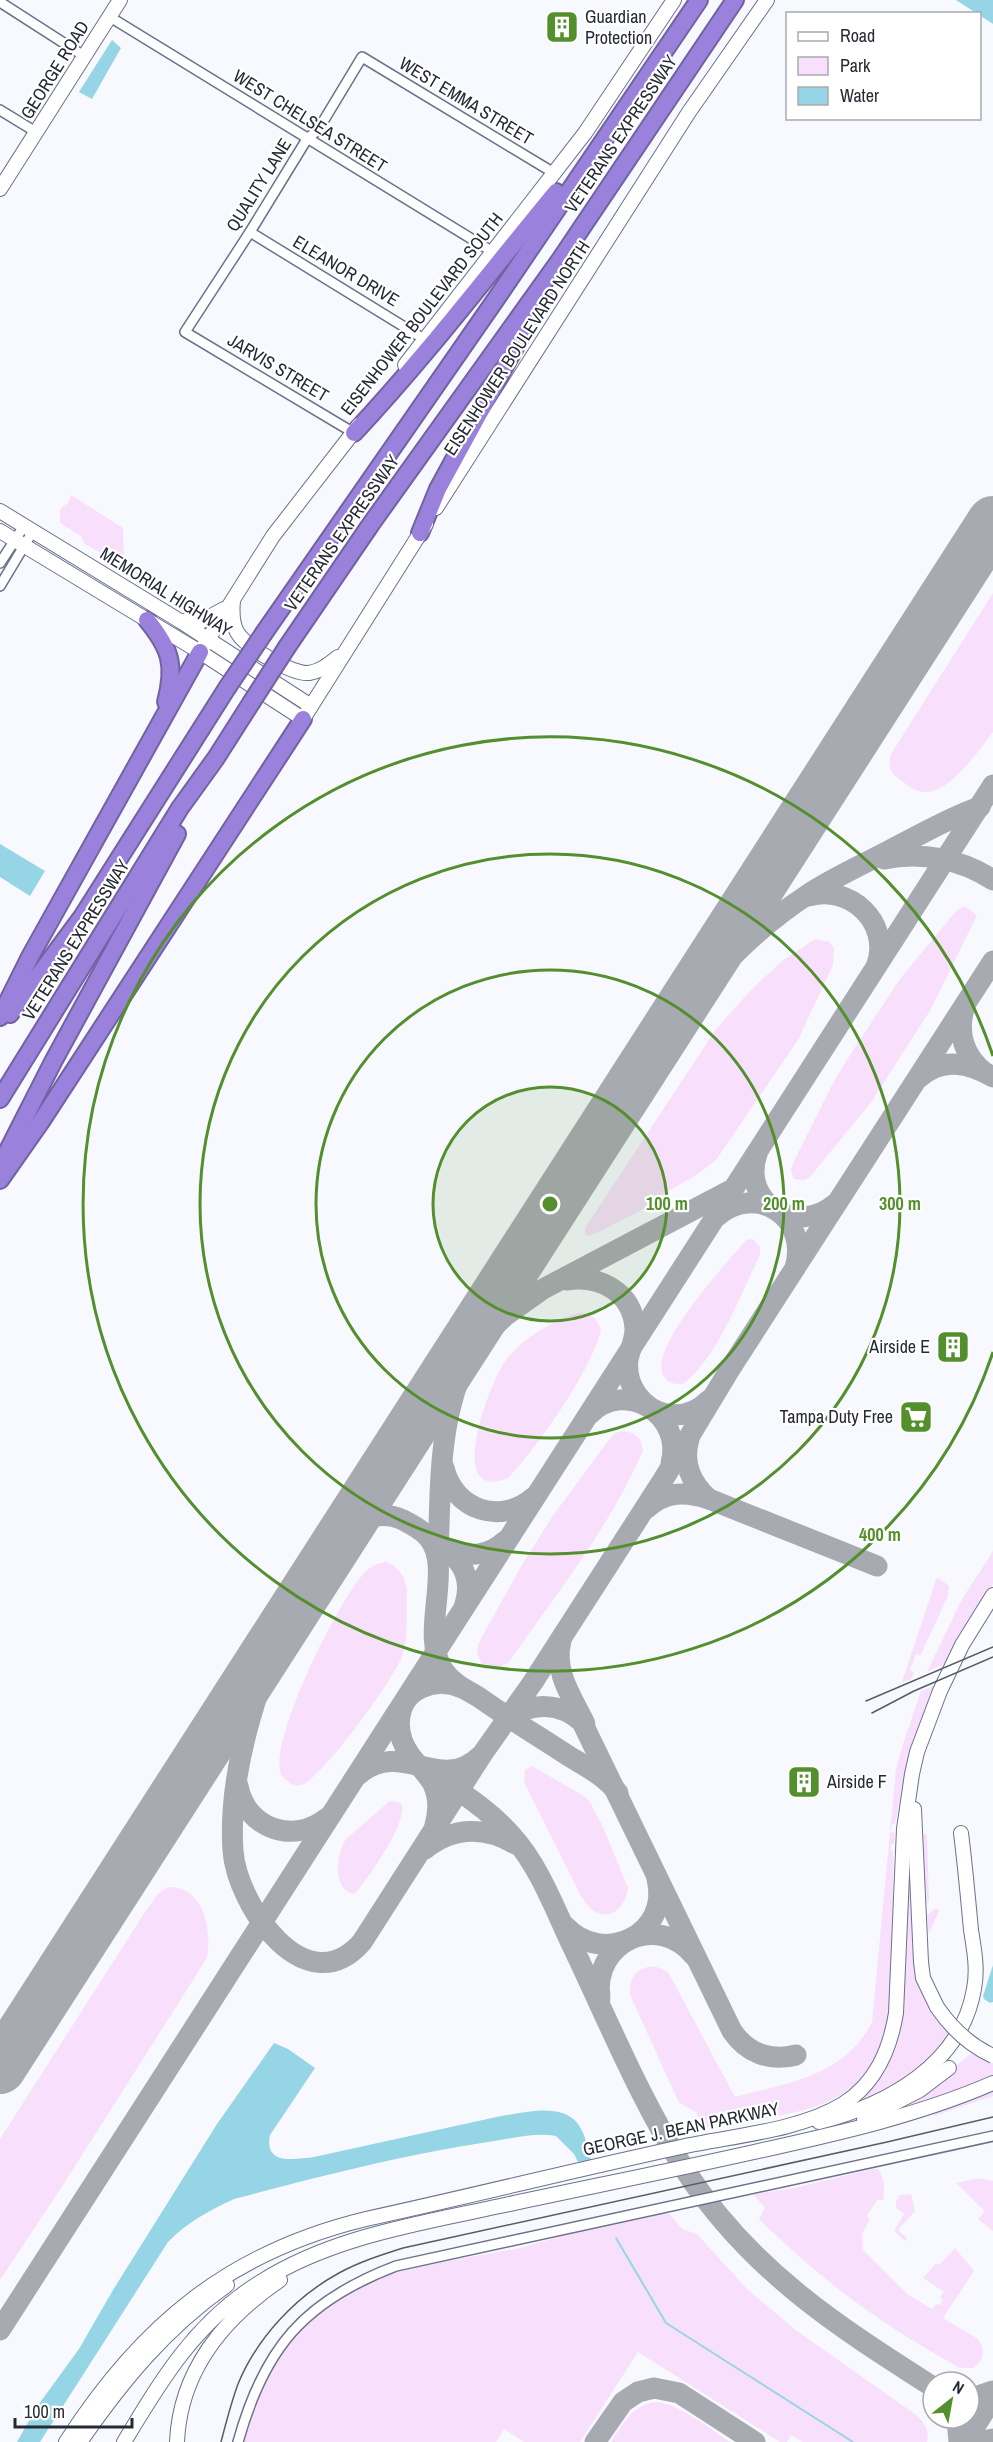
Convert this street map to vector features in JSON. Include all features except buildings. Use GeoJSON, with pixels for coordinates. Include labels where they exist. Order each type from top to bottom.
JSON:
{"type":"FeatureCollection","features":[{"type":"Feature","properties":{"kind":"highway","name":"VETERANS EXPRESSWAY"},"geometry":{"type":"LineString","coordinates":[[0,1028],[82,917],[264,633],[699,0]]}},
{"type":"Feature","properties":{"kind":"highway"},"geometry":{"type":"LineString","coordinates":[[438,381],[481,338],[712,0]]}},
{"type":"Feature","properties":{"kind":"highway","name":"VETERANS EXPRESSWAY"},"geometry":{"type":"LineString","coordinates":[[0,1100],[180,808],[216,758],[287,647],[371,524],[560,260],[735,0]]}},
{"type":"Feature","properties":{"kind":"highway"},"geometry":{"type":"LineString","coordinates":[[354,433],[400,384],[573,172],[595,154]]}},
{"type":"Feature","properties":{"kind":"highway"},"geometry":{"type":"LineString","coordinates":[[420,533],[438,489],[543,297],[560,260]]}},
{"type":"Feature","properties":{"kind":"highway"},"geometry":{"type":"LineString","coordinates":[[147,620],[165,643],[171,662],[171,681],[161,720]]}},
{"type":"Feature","properties":{"kind":"highway"},"geometry":{"type":"LineString","coordinates":[[0,1017],[31,955],[204,645]]}},
{"type":"Feature","properties":{"kind":"highway"},"geometry":{"type":"LineString","coordinates":[[0,1180],[42,1120],[307,712]]}},
{"type":"Feature","properties":{"kind":"highway"},"geometry":{"type":"LineString","coordinates":[[0,1167],[54,1060],[189,813],[216,758]]}},
{"type":"Feature","properties":{"kind":"street","name":"GEORGE ROAD"},"geometry":{"type":"LineString","coordinates":[[0,189],[120,0]]}},
{"type":"Feature","properties":{"kind":"street","name":"EISENHOWER BOULEVARD SOUTH"},"geometry":{"type":"LineString","coordinates":[[204,645],[273,536],[554,173],[613,92],[674,0]]}},
{"type":"Feature","properties":{"kind":"street","name":"EISENHOWER BOULEVARD NORTH"},"geometry":{"type":"LineString","coordinates":[[307,712],[689,112],[767,0]]}},
{"type":"Feature","properties":{"kind":"street"},"geometry":{"type":"LineString","coordinates":[[0,2],[84,56]]}},
{"type":"Feature","properties":{"kind":"street","name":"WEST CHELSEA STREET"},"geometry":{"type":"LineString","coordinates":[[110,17],[493,252]]}},
{"type":"Feature","properties":{"kind":"street","name":"WEST EMMA STREET"},"geometry":{"type":"LineString","coordinates":[[362,57],[554,173]]}},
{"type":"Feature","properties":{"kind":"street","name":"QUALITY LANE"},"geometry":{"type":"LineString","coordinates":[[185,332],[307,139],[318,130],[362,57]]}},
{"type":"Feature","properties":{"kind":"street"},"geometry":{"type":"LineString","coordinates":[[0,110],[36,132]]}},
{"type":"Feature","properties":{"kind":"street","name":"ELEANOR DRIVE"},"geometry":{"type":"LineString","coordinates":[[250,232],[424,339]]}},
{"type":"Feature","properties":{"kind":"street","name":"JARVIS STREET"},"geometry":{"type":"LineString","coordinates":[[185,332],[354,433]]}},
{"type":"Feature","properties":{"kind":"street","name":"MEMORIAL HIGHWAY"},"geometry":{"type":"LineString","coordinates":[[0,511],[180,621],[204,645]]}},
{"type":"Feature","properties":{"kind":"street"},"geometry":{"type":"LineString","coordinates":[[0,586],[19,543],[28,529]]}},
{"type":"Feature","properties":{"kind":"street","name":"MEMORIAL HIGHWAY"},"geometry":{"type":"LineString","coordinates":[[0,531],[147,620],[204,645],[307,712]]}},
{"type":"Feature","properties":{"kind":"street"},"geometry":{"type":"LineString","coordinates":[[0,563],[19,543]]}},
{"type":"Feature","properties":{"kind":"street"},"geometry":{"type":"LineString","coordinates":[[180,621],[207,620],[231,602],[233,618],[241,638],[291,671],[308,673],[316,671],[345,652]]}},
{"type":"Feature","properties":{"kind":"street","name":"GEORGE J. BEAN PARKWAY"},"geometry":{"type":"LineString","coordinates":[[66,2442],[105,2386],[152,2333],[209,2286],[261,2256],[297,2240],[330,2228],[366,2219],[632,2157],[807,2120],[843,2104],[860,2091],[873,2076],[888,2048],[896,2013],[904,1829],[917,1752],[940,1691],[993,1594]]}},
{"type":"Feature","properties":{"kind":"street"},"geometry":{"type":"LineString","coordinates":[[971,1631],[993,1614]]}},
{"type":"Feature","properties":{"kind":"street"},"geometry":{"type":"LineString","coordinates":[[912,1774],[923,1978],[949,2025],[963,2038],[993,2056]]}},
{"type":"Feature","properties":{"kind":"street"},"geometry":{"type":"LineString","coordinates":[[770,2129],[812,2124],[866,2108],[919,2077],[951,2043],[970,2007],[976,1970],[962,1833]]}},
{"type":"Feature","properties":{"kind":"street"},"geometry":{"type":"LineString","coordinates":[[826,2135],[891,2107],[920,2090],[949,2068]]}},
{"type":"Feature","properties":{"kind":"street","name":"GEORGE J. BEAN PARKWAY"},"geometry":{"type":"LineString","coordinates":[[124,2442],[162,2379],[206,2325],[256,2284],[281,2269],[342,2243],[376,2233],[896,2118],[993,2083]]}},
{"type":"Feature","properties":{"kind":"street"},"geometry":{"type":"LineString","coordinates":[[238,2442],[255,2388],[270,2360],[310,2312],[363,2278],[417,2261],[993,2136]]}},
{"type":"Feature","properties":{"kind":"street"},"geometry":{"type":"LineString","coordinates":[[177,2442],[188,2385],[214,2339],[231,2319],[258,2295],[303,2266],[376,2233]]}},
{"type":"Feature","properties":{"kind":"street"},"geometry":{"type":"LineString","coordinates":[[80,2442],[123,2381],[175,2326],[262,2260],[297,2240]]}},
{"type":"Feature","properties":{"kind":"green space"},"geometry":{"type":"Polygon","coordinates":[[[71,495],[123,528],[124,556],[140,576],[85,544],[81,536],[60,523],[60,509],[68,503],[71,495]]]}},
{"type":"Feature","properties":{"kind":"green space"},"geometry":{"type":"Polygon","coordinates":[[[993,593],[993,732],[972,760],[953,779],[933,791],[917,791],[893,773],[889,763],[891,754],[993,593]]]}},
{"type":"Feature","properties":{"kind":"green space"},"geometry":{"type":"Polygon","coordinates":[[[964,906],[977,915],[931,1009],[872,1101],[810,1177],[804,1180],[794,1179],[791,1170],[793,1163],[833,1083],[850,1055],[900,979],[956,911],[964,906]]]}},
{"type":"Feature","properties":{"kind":"green space"},"geometry":{"type":"Polygon","coordinates":[[[815,939],[829,942],[834,948],[833,965],[798,1040],[716,1160],[695,1176],[661,1195],[651,1205],[597,1233],[585,1235],[585,1228],[716,1029],[752,989],[782,961],[815,939]]]}},
{"type":"Feature","properties":{"kind":"green space"},"geometry":{"type":"Polygon","coordinates":[[[753,1239],[760,1247],[760,1255],[728,1324],[696,1372],[683,1384],[669,1382],[663,1375],[662,1363],[667,1346],[677,1328],[690,1308],[746,1240],[753,1239]]]}},
{"type":"Feature","properties":{"kind":"green space"},"geometry":{"type":"Polygon","coordinates":[[[578,1313],[593,1317],[601,1330],[586,1366],[548,1428],[520,1464],[508,1478],[488,1481],[478,1473],[475,1457],[477,1435],[483,1411],[500,1369],[515,1349],[531,1336],[549,1325],[578,1313]]]}},
{"type":"Feature","properties":{"kind":"green space"},"geometry":{"type":"Polygon","coordinates":[[[621,1431],[637,1436],[643,1451],[598,1534],[508,1663],[494,1669],[482,1665],[477,1652],[478,1644],[523,1563],[552,1517],[608,1441],[614,1434],[621,1431]]]}},
{"type":"Feature","properties":{"kind":"green space"},"geometry":{"type":"Polygon","coordinates":[[[993,1551],[993,1584],[944,1664],[927,1672],[961,1601],[993,1551]]]}},
{"type":"Feature","properties":{"kind":"green space"},"geometry":{"type":"Polygon","coordinates":[[[386,1562],[401,1573],[407,1590],[406,1634],[401,1659],[371,1707],[339,1749],[311,1779],[301,1785],[292,1784],[281,1775],[280,1758],[285,1733],[308,1670],[354,1586],[371,1567],[386,1562]]]}},
{"type":"Feature","properties":{"kind":"green space"},"geometry":{"type":"Polygon","coordinates":[[[937,1577],[949,1586],[948,1596],[920,1656],[916,1654],[910,1670],[914,1672],[912,1679],[902,1682],[937,1577]]]}},
{"type":"Feature","properties":{"kind":"green space"},"geometry":{"type":"Polygon","coordinates":[[[934,1686],[909,1754],[895,1824],[892,1824],[891,1832],[895,1833],[894,1844],[891,1844],[893,1908],[891,2007],[887,2037],[879,2056],[868,2072],[854,2085],[829,2101],[801,2111],[768,2118],[704,2127],[696,2112],[679,2103],[630,1995],[632,1979],[647,1967],[661,1968],[668,1972],[735,2097],[795,2081],[831,2066],[847,2055],[861,2040],[872,2022],[896,1769],[921,1691],[934,1686]]]}},
{"type":"Feature","properties":{"kind":"green space"},"geometry":{"type":"Polygon","coordinates":[[[532,1766],[584,1796],[590,1802],[628,1888],[621,1906],[612,1913],[601,1914],[594,1911],[581,1896],[524,1782],[525,1770],[532,1766]]]}},
{"type":"Feature","properties":{"kind":"green space"},"geometry":{"type":"Polygon","coordinates":[[[390,1801],[399,1802],[402,1805],[402,1814],[393,1837],[363,1884],[354,1894],[347,1891],[339,1878],[338,1870],[343,1845],[346,1839],[390,1801]]]}},
{"type":"Feature","properties":{"kind":"green space"},"geometry":{"type":"Polygon","coordinates":[[[921,1834],[927,1834],[929,1900],[927,1904],[921,1834]]]}},
{"type":"Feature","properties":{"kind":"green space"},"geometry":{"type":"Polygon","coordinates":[[[910,1850],[918,1959],[953,2033],[941,2050],[907,2080],[847,2108],[866,2091],[886,2067],[900,2033],[910,1850]]]}},
{"type":"Feature","properties":{"kind":"green space"},"geometry":{"type":"Polygon","coordinates":[[[168,1887],[190,1894],[203,1912],[208,1935],[207,1958],[0,2280],[0,2139],[145,1912],[158,1894],[168,1887]]]}},
{"type":"Feature","properties":{"kind":"green space"},"geometry":{"type":"Polygon","coordinates":[[[936,1908],[939,1911],[929,1933],[927,1915],[936,1908]]]}},
{"type":"Feature","properties":{"kind":"green space"},"geometry":{"type":"Polygon","coordinates":[[[974,2051],[993,2061],[993,2075],[927,2102],[910,2104],[974,2051]]]}},
{"type":"Feature","properties":{"kind":"green space"},"geometry":{"type":"Polygon","coordinates":[[[993,2090],[993,2096],[934,2116],[934,2114],[993,2090]]]}},
{"type":"Feature","properties":{"kind":"green space"},"geometry":{"type":"Polygon","coordinates":[[[878,2169],[882,2176],[884,2196],[883,2200],[877,2200],[867,2216],[870,2220],[862,2234],[863,2250],[907,2294],[932,2309],[936,2304],[940,2305],[943,2300],[940,2297],[944,2292],[923,2278],[936,2263],[939,2265],[955,2248],[974,2271],[943,2318],[981,2343],[982,2359],[973,2368],[960,2368],[879,2319],[806,2263],[759,2219],[765,2208],[753,2194],[794,2188],[878,2169]]]}},
{"type":"Feature","properties":{"kind":"green space"},"geometry":{"type":"Polygon","coordinates":[[[978,2178],[993,2181],[993,2231],[978,2219],[985,2211],[956,2183],[978,2178]]]}},
{"type":"Feature","properties":{"kind":"green space"},"geometry":{"type":"Polygon","coordinates":[[[911,2194],[915,2211],[898,2230],[907,2238],[905,2241],[894,2231],[904,2214],[896,2208],[896,2202],[900,2195],[911,2194]]]}},
{"type":"Feature","properties":{"kind":"green space"},"geometry":{"type":"Polygon","coordinates":[[[668,2212],[682,2229],[697,2234],[747,2289],[797,2331],[915,2414],[921,2420],[921,2430],[927,2430],[927,2442],[803,2442],[791,2435],[787,2442],[780,2442],[638,2352],[580,2442],[524,2442],[504,2429],[496,2442],[242,2442],[258,2392],[284,2347],[308,2321],[332,2302],[360,2286],[397,2270],[520,2248],[631,2216],[668,2212]]]}},
{"type":"Feature","properties":{"kind":"green space"},"geometry":{"type":"Polygon","coordinates":[[[654,2402],[673,2406],[683,2411],[730,2442],[611,2442],[633,2412],[639,2407],[654,2402]]]}},
{"type":"Feature","properties":{"kind":"water"},"geometry":{"type":"Polygon","coordinates":[[[956,0],[993,0],[993,24],[981,16],[981,12],[974,12],[956,0]]]}},
{"type":"Feature","properties":{"kind":"water"},"geometry":{"type":"Polygon","coordinates":[[[112,40],[121,48],[92,99],[79,92],[112,40]]]}},
{"type":"Feature","properties":{"kind":"water"},"geometry":{"type":"Polygon","coordinates":[[[0,844],[45,871],[30,896],[0,877],[0,844]]]}},
{"type":"Feature","properties":{"kind":"water"},"geometry":{"type":"Polygon","coordinates":[[[993,1965],[993,2002],[990,2003],[983,1996],[993,1965]]]}},
{"type":"Feature","properties":{"kind":"water"},"geometry":{"type":"Polygon","coordinates":[[[274,2043],[288,2049],[315,2068],[270,2135],[269,2145],[276,2156],[290,2159],[314,2157],[501,2116],[531,2111],[552,2111],[571,2117],[578,2124],[591,2160],[578,2162],[574,2154],[556,2136],[531,2135],[392,2160],[225,2203],[190,2223],[168,2242],[40,2442],[17,2442],[36,2408],[79,2349],[113,2290],[217,2124],[274,2043]]]}},
{"type":"Feature","properties":{"kind":"waterway"},"geometry":{"type":"LineString","coordinates":[[616,2238],[666,2323],[853,2442]]}},
{"type":"Feature","properties":{"kind":"taxiway"},"geometry":{"type":"LineString","coordinates":[[0,2330],[993,785]]}},
{"type":"Feature","properties":{"kind":"taxiway"},"geometry":{"type":"LineString","coordinates":[[623,1101],[663,1041],[704,986],[752,937],[810,893],[841,875],[947,821],[980,807]]}},
{"type":"Feature","properties":{"kind":"taxiway"},"geometry":{"type":"LineString","coordinates":[[884,859],[912,856],[940,859],[968,867],[993,880]]}},
{"type":"Feature","properties":{"kind":"taxiway"},"geometry":{"type":"LineString","coordinates":[[809,896],[824,894],[838,896],[852,901],[863,910],[872,921],[878,934],[880,949],[877,964]]}},
{"type":"Feature","properties":{"kind":"taxiway"},"geometry":{"type":"LineString","coordinates":[[618,1793],[594,1772],[523,1727],[512,1720],[501,1713],[448,1676],[437,1656],[434,1639],[438,1584],[435,1550],[428,1537],[413,1525],[390,1516],[369,1517],[357,1523],[341,1540],[292,1619],[272,1658],[256,1698],[242,1751],[234,1801],[233,1851],[237,1873],[247,1897],[261,1920],[278,1941],[298,1956],[319,1962],[341,1959],[362,1942],[483,1753],[533,1682],[663,1480],[730,1369],[993,961]]}},
{"type":"Feature","properties":{"kind":"taxiway"},"geometry":{"type":"LineString","coordinates":[[964,1009],[961,1027],[964,1044],[971,1059],[984,1072]]}},
{"type":"Feature","properties":{"kind":"taxiway"},"geometry":{"type":"LineString","coordinates":[[920,1077],[938,1067],[956,1064],[975,1068],[993,1077]]}},
{"type":"Feature","properties":{"kind":"taxiway"},"geometry":{"type":"LineString","coordinates":[[757,1154],[754,1171],[757,1187],[764,1200],[775,1209],[789,1215],[804,1217],[820,1213],[835,1204]]}},
{"type":"Feature","properties":{"kind":"taxiway"},"geometry":{"type":"LineString","coordinates":[[438,1555],[440,1486],[448,1418],[469,1351],[502,1289],[579,1170]]}},
{"type":"Feature","properties":{"kind":"taxiway"},"geometry":{"type":"LineString","coordinates":[[481,1339],[505,1316],[543,1289],[729,1191]]}},
{"type":"Feature","properties":{"kind":"taxiway"},"geometry":{"type":"LineString","coordinates":[[716,1217],[731,1207],[747,1203],[763,1204],[776,1210],[787,1220],[795,1234],[798,1250],[795,1268]]}},
{"type":"Feature","properties":{"kind":"taxiway"},"geometry":{"type":"LineString","coordinates":[[567,1280],[591,1280],[602,1284],[613,1289],[628,1305],[635,1329],[628,1360],[629,1378],[637,1394],[650,1407],[667,1414],[679,1415],[695,1410],[709,1400]]}},
{"type":"Feature","properties":{"kind":"taxiway"},"geometry":{"type":"LineString","coordinates":[[435,1394],[458,1364]]}},
{"type":"Feature","properties":{"kind":"taxiway"},"geometry":{"type":"LineString","coordinates":[[590,1414],[604,1404],[620,1400],[635,1401],[649,1407],[661,1417],[669,1430],[673,1446],[671,1463]]}},
{"type":"Feature","properties":{"kind":"taxiway"},"geometry":{"type":"LineString","coordinates":[[689,1439],[687,1456],[690,1472],[697,1487],[709,1499],[877,1566]]}},
{"type":"Feature","properties":{"kind":"taxiway"},"geometry":{"type":"LineString","coordinates":[[444,1468],[449,1482],[458,1494],[468,1503],[480,1509],[494,1512],[507,1511],[521,1506],[534,1497]]}},
{"type":"Feature","properties":{"kind":"taxiway"},"geometry":{"type":"LineString","coordinates":[[646,1509],[653,1503],[676,1494],[709,1499]]}},
{"type":"Feature","properties":{"kind":"taxiway"},"geometry":{"type":"LineString","coordinates":[[430,1538],[447,1550],[461,1565],[467,1582],[465,1604]]}},
{"type":"Feature","properties":{"kind":"taxiway"},"geometry":{"type":"LineString","coordinates":[[450,1551],[479,1554],[493,1550],[505,1541]]}},
{"type":"Feature","properties":{"kind":"taxiway"},"geometry":{"type":"LineString","coordinates":[[561,1641],[560,1663],[565,1684],[585,1724]]}},
{"type":"Feature","properties":{"kind":"taxiway"},"geometry":{"type":"LineString","coordinates":[[435,1825],[438,1804],[435,1789],[431,1780],[405,1746],[401,1737],[400,1718],[406,1700],[421,1688],[442,1684],[462,1688]]}},
{"type":"Feature","properties":{"kind":"taxiway"},"geometry":{"type":"LineString","coordinates":[[509,1719],[527,1709],[546,1707],[565,1711],[582,1722],[732,2031],[745,2045],[760,2054],[777,2057],[796,2055]]}},
{"type":"Feature","properties":{"kind":"taxiway"},"geometry":{"type":"LineString","coordinates":[[358,1775],[374,1765],[390,1761],[450,1770],[465,1766],[480,1756]]}},
{"type":"Feature","properties":{"kind":"taxiway"},"geometry":{"type":"LineString","coordinates":[[418,1765],[468,1797],[491,1815],[512,1836],[530,1860],[545,1887],[653,2116],[685,2170],[710,2205],[766,2266],[797,2293],[862,2341],[921,2379]]}},
{"type":"Feature","properties":{"kind":"taxiway"},"geometry":{"type":"LineString","coordinates":[[238,1786],[243,1801],[251,1813],[261,1822],[273,1828],[286,1831],[300,1830],[314,1826],[327,1818]]}},
{"type":"Feature","properties":{"kind":"taxiway"},"geometry":{"type":"LineString","coordinates":[[425,1849],[447,1836],[469,1832],[492,1834],[515,1844]]}},
{"type":"Feature","properties":{"kind":"taxiway"},"geometry":{"type":"LineString","coordinates":[[565,1926],[580,1938],[597,1944],[614,1944],[630,1938],[644,1929],[654,1915],[659,1898],[657,1879]]}},
{"type":"Feature","properties":{"kind":"taxiway"},"geometry":{"type":"LineString","coordinates":[[600,1998],[600,1978],[606,1961],[617,1948],[630,1939],[646,1935],[663,1936],[679,1943],[694,1956]]}},
{"type":"Feature","properties":{"kind":"taxiway"},"geometry":{"type":"LineString","coordinates":[[595,2442],[623,2402],[638,2392],[654,2388],[679,2393],[755,2442]]}},
{"type":"Feature","properties":{"kind":"taxiway"},"geometry":{"type":"LineString","coordinates":[[981,2395],[993,2391]]}},
{"type":"Feature","properties":{"kind":"taxiway"},"geometry":{"type":"LineString","coordinates":[[965,2442],[993,2398]]}},
{"type":"Feature","properties":{"kind":"taxiway"},"geometry":{"type":"LineString","coordinates":[[958,2430],[959,2442]]}},
{"type":"Feature","properties":{"kind":"taxiway"},"geometry":{"type":"LineString","coordinates":[[978,2442],[993,2439]]}},
{"type":"Feature","properties":{"kind":"runway"},"geometry":{"type":"LineString","coordinates":[[0,2068],[993,522]]}},
{"type":"Feature","properties":{"kind":"tram line"},"geometry":{"type":"LineString","coordinates":[[866,1701],[993,1647]]}},
{"type":"Feature","properties":{"kind":"tram line"},"geometry":{"type":"LineString","coordinates":[[872,1713],[914,1691],[993,1657]]}},
{"type":"Feature","properties":{"kind":"tram line"},"geometry":{"type":"LineString","coordinates":[[221,2442],[238,2384],[267,2335],[279,2320],[307,2294],[339,2273],[362,2262],[403,2248],[993,2117]]}},
{"type":"Feature","properties":{"kind":"place","name":"Guardian Protection"},"geometry":{"type":"Point","coordinates":[562,27]}},
{"type":"Feature","properties":{"kind":"place","name":"Airside E"},"geometry":{"type":"Point","coordinates":[953,1347]}},
{"type":"Feature","properties":{"kind":"place","name":"Tampa Duty Free"},"geometry":{"type":"Point","coordinates":[916,1417]}},
{"type":"Feature","properties":{"kind":"place","name":"Airside F"},"geometry":{"type":"Point","coordinates":[804,1782]}}]}
